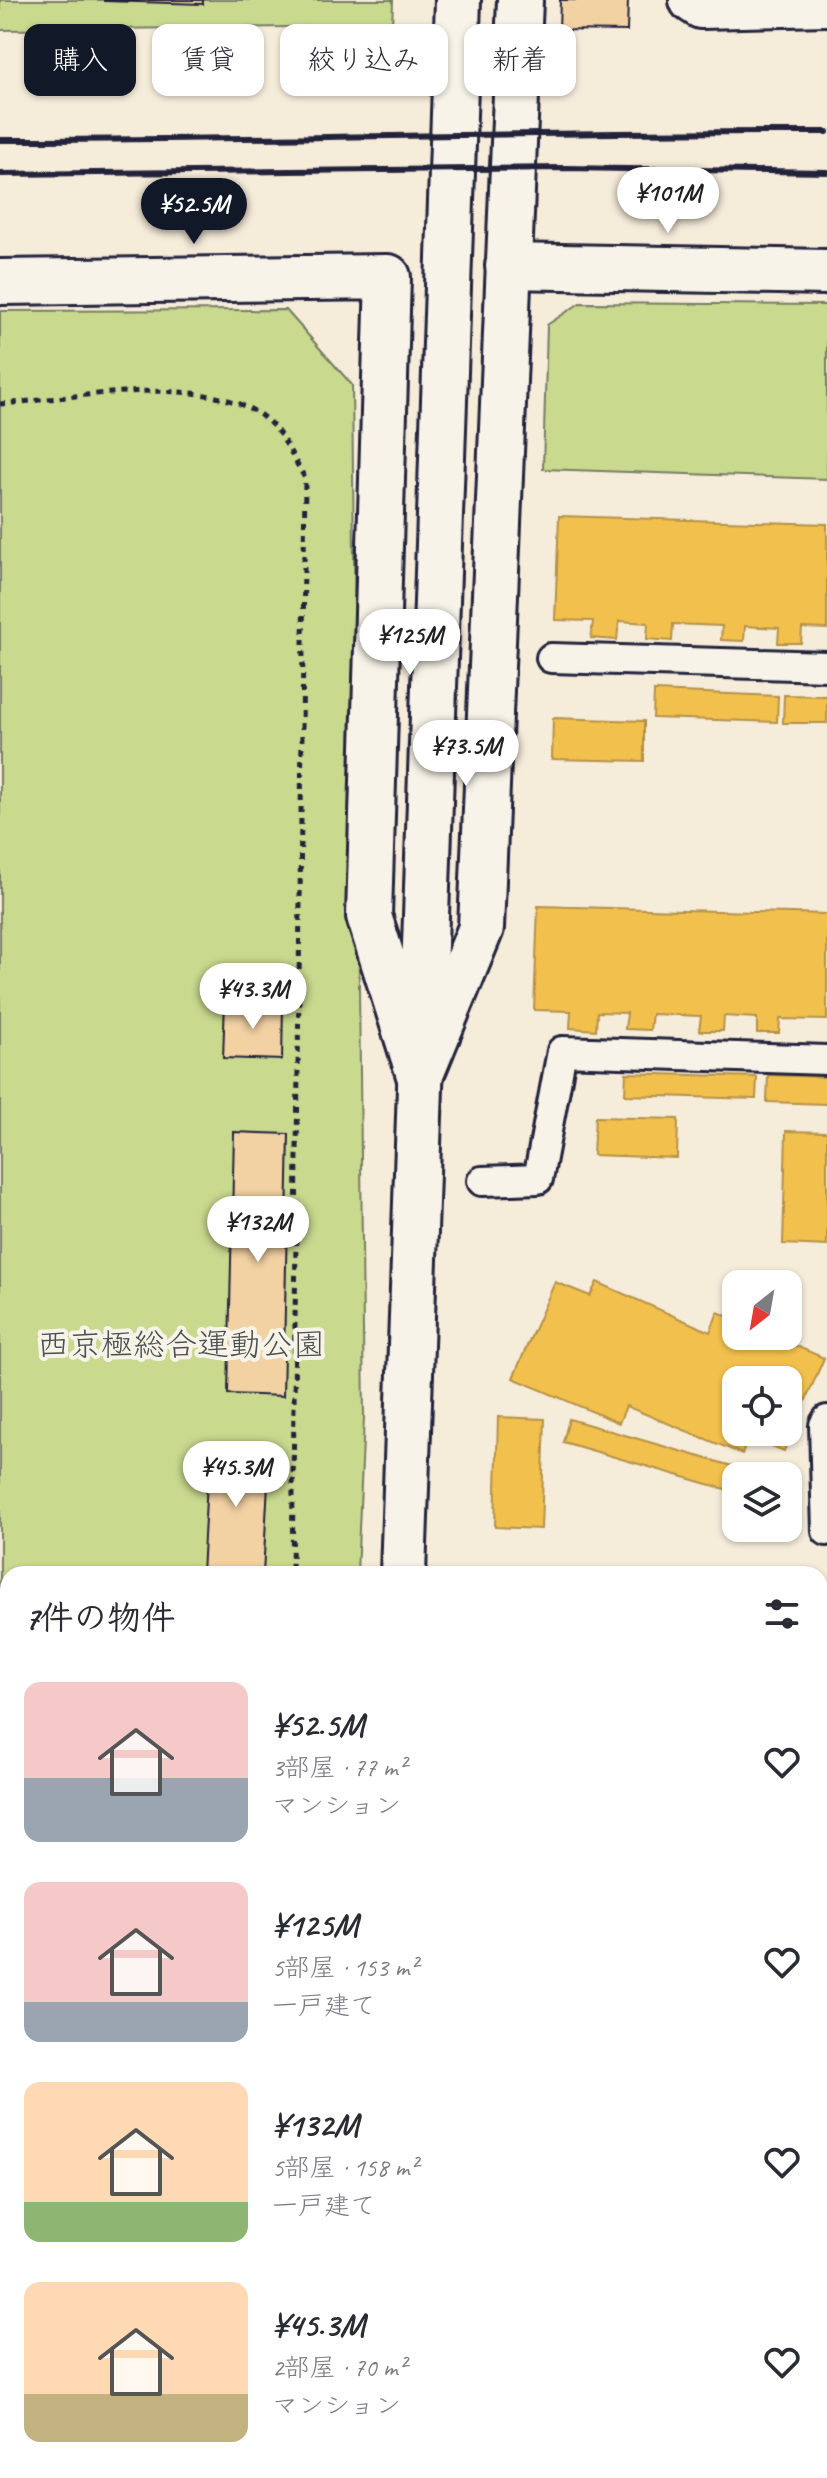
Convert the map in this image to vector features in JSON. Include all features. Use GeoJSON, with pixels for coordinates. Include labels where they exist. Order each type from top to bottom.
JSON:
{"type":"FeatureCollection","features":[{"type":"Feature","properties":{"kind":"street"},"geometry":{"type":"LineString","coordinates":[[403,1566],[458,0]]}},
{"type":"Feature","properties":{"kind":"street"},"geometry":{"type":"LineString","coordinates":[[419,1078],[481,928],[520,0]]}},
{"type":"Feature","properties":{"kind":"street"},"geometry":{"type":"LineString","coordinates":[[692,0],[701,6],[827,3]]}},
{"type":"Feature","properties":{"kind":"street"},"geometry":{"type":"LineString","coordinates":[[508,266],[827,272]]}},
{"type":"Feature","properties":{"kind":"street"},"geometry":{"type":"LineString","coordinates":[[0,282],[388,277],[369,916],[419,1078]]}},
{"type":"Feature","properties":{"kind":"lane"},"geometry":{"type":"LineString","coordinates":[[551,658],[827,666]]}},
{"type":"Feature","properties":{"kind":"lane"},"geometry":{"type":"LineString","coordinates":[[482,1181],[538,1179],[562,1051],[827,1060]]}},
{"type":"Feature","properties":{"kind":"lane"},"geometry":{"type":"LineString","coordinates":[[827,1420],[824,1425],[827,1531]]}},
{"type":"Feature","properties":{"kind":"path"},"geometry":{"type":"LineString","coordinates":[[0,404],[138,389],[223,397],[272,425],[305,478],[292,1566]]}},
{"type":"Feature","properties":{"kind":"green space"},"geometry":{"type":"Polygon","coordinates":[[[0,0],[393,0],[392,24],[280,24],[280,27],[264,27],[264,24],[152,24],[152,28],[136,29],[136,24],[24,24],[24,30],[0,30],[0,0]]]}},
{"type":"Feature","properties":{"kind":"green space"},"geometry":{"type":"Polygon","coordinates":[[[580,303],[827,305],[827,479],[543,469],[547,325],[580,303]]]}},
{"type":"Feature","properties":{"kind":"green space","name":"西京極総合運動公園"},"geometry":{"type":"Polygon","coordinates":[[[286,310],[352,385],[364,1417],[357,1566],[0,1566],[0,311],[286,310]]]}},
{"type":"Feature","properties":{"kind":"building: 住宅"},"geometry":{"type":"Polygon","coordinates":[[[559,516],[827,524],[827,629],[802,628],[801,643],[778,643],[779,628],[745,626],[744,641],[721,640],[722,626],[673,624],[672,641],[647,639],[648,623],[619,621],[617,640],[591,638],[593,621],[555,620],[559,516]]]}},
{"type":"Feature","properties":{"kind":"building: 住宅"},"geometry":{"type":"Polygon","coordinates":[[[654,691],[778,696],[777,722],[653,718],[654,691]]]}},
{"type":"Feature","properties":{"kind":"building: 住宅"},"geometry":{"type":"Polygon","coordinates":[[[784,695],[827,696],[827,723],[783,723],[784,695]]]}},
{"type":"Feature","properties":{"kind":"building: 住宅"},"geometry":{"type":"Polygon","coordinates":[[[553,718],[644,721],[644,761],[552,759],[553,718]]]}},
{"type":"Feature","properties":{"kind":"building: 住宅"},"geometry":{"type":"Polygon","coordinates":[[[538,906],[827,914],[827,1020],[780,1019],[779,1033],[757,1033],[757,1018],[724,1016],[723,1031],[699,1031],[701,1016],[652,1014],[650,1030],[625,1029],[627,1013],[597,1012],[596,1030],[570,1028],[571,1011],[534,1010],[538,906]]]}},
{"type":"Feature","properties":{"kind":"building: 住宅"},"geometry":{"type":"Polygon","coordinates":[[[626,1073],[757,1077],[756,1099],[625,1095],[626,1073]]]}},
{"type":"Feature","properties":{"kind":"building: 住宅"},"geometry":{"type":"Polygon","coordinates":[[[768,1075],[827,1077],[827,1104],[767,1102],[768,1075]]]}},
{"type":"Feature","properties":{"kind":"building: 住宅"},"geometry":{"type":"Polygon","coordinates":[[[595,1117],[678,1119],[677,1158],[593,1155],[595,1117]]]}},
{"type":"Feature","properties":{"kind":"building: 住宅"},"geometry":{"type":"Polygon","coordinates":[[[786,1131],[827,1132],[827,1246],[783,1244],[786,1131]]]}},
{"type":"Feature","properties":{"kind":"building: 住宅"},"geometry":{"type":"Polygon","coordinates":[[[555,1282],[590,1296],[597,1282],[710,1332],[718,1312],[722,1314],[722,1350],[802,1349],[824,1358],[802,1409],[802,1366],[722,1366],[722,1446],[626,1406],[619,1423],[513,1378],[555,1282]]]}},
{"type":"Feature","properties":{"kind":"building: 住宅"},"geometry":{"type":"Polygon","coordinates":[[[498,1417],[545,1419],[541,1529],[495,1527],[498,1417]]]}},
{"type":"Feature","properties":{"kind":"building: 住宅"},"geometry":{"type":"Polygon","coordinates":[[[569,1419],[722,1463],[722,1488],[563,1442],[569,1419]]]}},
{"type":"Feature","properties":{"kind":"building: 住宅"},"geometry":{"type":"Polygon","coordinates":[[[723,1446],[745,1446],[742,1454],[723,1446]]]}},
{"type":"Feature","properties":{"kind":"building: その他"},"geometry":{"type":"Polygon","coordinates":[[[203,0],[203,4],[104,1],[203,0]]]}},
{"type":"Feature","properties":{"kind":"building: その他"},"geometry":{"type":"Polygon","coordinates":[[[560,0],[628,0],[627,31],[576,30],[576,24],[559,24],[560,0]]]}},
{"type":"Feature","properties":{"kind":"building: その他"},"geometry":{"type":"Polygon","coordinates":[[[225,1001],[283,1003],[282,1060],[223,1058],[225,1001]]]}},
{"type":"Feature","properties":{"kind":"building: その他"},"geometry":{"type":"Polygon","coordinates":[[[234,1132],[289,1134],[283,1396],[228,1394],[234,1132]]]}},
{"type":"Feature","properties":{"kind":"building: その他"},"geometry":{"type":"Polygon","coordinates":[[[209,1443],[270,1447],[263,1566],[202,1566],[209,1443]]]}},
{"type":"Feature","properties":{"kind":"railway"},"geometry":{"type":"LineString","coordinates":[[0,140],[827,132]]}},
{"type":"Feature","properties":{"kind":"railway"},"geometry":{"type":"LineString","coordinates":[[0,174],[565,168],[827,172]]}}]}
